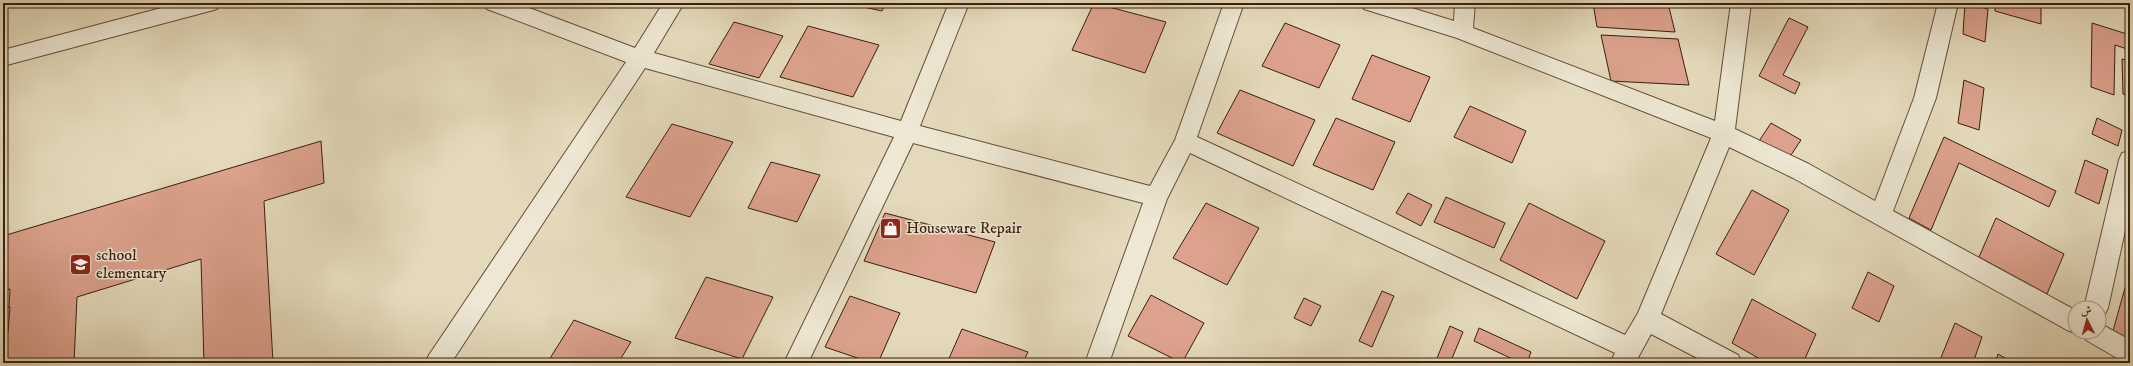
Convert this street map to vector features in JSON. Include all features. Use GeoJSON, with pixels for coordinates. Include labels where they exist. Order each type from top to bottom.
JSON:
{"type":"FeatureCollection","features":[{"type":"Feature","properties":{"kind":"street"},"geometry":{"type":"LineString","coordinates":[[3,58],[210,3]]}},
{"type":"Feature","properties":{"kind":"street"},"geometry":{"type":"LineString","coordinates":[[494,3],[640,58],[907,132],[1156,197]]}},
{"type":"Feature","properties":{"kind":"street"},"geometry":{"type":"LineString","coordinates":[[437,363],[640,58],[674,3]]}},
{"type":"Feature","properties":{"kind":"street"},"geometry":{"type":"LineString","coordinates":[[796,363],[907,132],[959,3]]}},
{"type":"Feature","properties":{"kind":"street"},"geometry":{"type":"LineString","coordinates":[[1097,363],[1156,197],[1185,141],[1234,3]]}},
{"type":"Feature","properties":{"kind":"street"},"geometry":{"type":"LineString","coordinates":[[1371,3],[1463,32],[1724,134],[1801,171],[2067,318]]}},
{"type":"Feature","properties":{"kind":"street"},"geometry":{"type":"LineString","coordinates":[[1463,32],[1465,3]]}},
{"type":"Feature","properties":{"kind":"street"},"geometry":{"type":"LineString","coordinates":[[1185,141],[1625,356],[1647,319],[1724,134],[1741,3]]}},
{"type":"Feature","properties":{"kind":"street"},"geometry":{"type":"LineString","coordinates":[[1881,214],[1925,98],[1948,3]]}},
{"type":"Feature","properties":{"kind":"street"},"geometry":{"type":"LineString","coordinates":[[2098,300],[2130,160]]}},
{"type":"Feature","properties":{"kind":"street"},"geometry":{"type":"LineString","coordinates":[[1647,319],[1730,363]]}},
{"type":"Feature","properties":{"kind":"street"},"geometry":{"type":"LineString","coordinates":[[2107,340],[2130,353]]}},
{"type":"Feature","properties":{"kind":"building"},"geometry":{"type":"Polygon","coordinates":[[[845,3],[886,3],[882,11],[845,3]]]}},
{"type":"Feature","properties":{"kind":"building"},"geometry":{"type":"Polygon","coordinates":[[[1094,3],[1166,22],[1145,73],[1072,50],[1094,3]]]}},
{"type":"Feature","properties":{"kind":"building"},"geometry":{"type":"Polygon","coordinates":[[[1593,3],[1668,3],[1675,32],[1597,27],[1593,3]]]}},
{"type":"Feature","properties":{"kind":"building"},"geometry":{"type":"Polygon","coordinates":[[[1965,3],[1988,9],[1985,42],[1963,34],[1965,3]]]}},
{"type":"Feature","properties":{"kind":"building"},"geometry":{"type":"Polygon","coordinates":[[[1995,3],[2029,3],[2041,6],[2041,24],[1995,11],[1995,3]]]}},
{"type":"Feature","properties":{"kind":"building"},"geometry":{"type":"Polygon","coordinates":[[[1789,18],[1808,27],[1783,75],[1800,83],[1795,94],[1759,76],[1789,18]]]}},
{"type":"Feature","properties":{"kind":"building"},"geometry":{"type":"Polygon","coordinates":[[[734,22],[783,36],[759,78],[709,64],[734,22]]]}},
{"type":"Feature","properties":{"kind":"building"},"geometry":{"type":"Polygon","coordinates":[[[1285,23],[1340,45],[1319,88],[1262,66],[1285,23]]]}},
{"type":"Feature","properties":{"kind":"building"},"geometry":{"type":"Polygon","coordinates":[[[2092,23],[2130,35],[2130,50],[2115,45],[2114,95],[2091,87],[2092,23]]]}},
{"type":"Feature","properties":{"kind":"building"},"geometry":{"type":"Polygon","coordinates":[[[808,26],[879,45],[853,97],[780,77],[808,26]]]}},
{"type":"Feature","properties":{"kind":"building"},"geometry":{"type":"Polygon","coordinates":[[[1601,35],[1678,39],[1689,85],[1611,81],[1601,35]]]}},
{"type":"Feature","properties":{"kind":"building"},"geometry":{"type":"Polygon","coordinates":[[[1372,55],[1430,77],[1410,122],[1352,99],[1372,55]]]}},
{"type":"Feature","properties":{"kind":"building"},"geometry":{"type":"Polygon","coordinates":[[[2122,59],[2130,61],[2130,96],[2123,94],[2122,59]]]}},
{"type":"Feature","properties":{"kind":"building"},"geometry":{"type":"Polygon","coordinates":[[[1964,80],[1984,88],[1979,130],[1958,123],[1964,80]]]}},
{"type":"Feature","properties":{"kind":"building"},"geometry":{"type":"Polygon","coordinates":[[[1240,90],[1315,120],[1293,166],[1217,133],[1240,90]]]}},
{"type":"Feature","properties":{"kind":"building"},"geometry":{"type":"Polygon","coordinates":[[[1470,106],[1526,131],[1512,163],[1454,137],[1470,106]]]}},
{"type":"Feature","properties":{"kind":"building"},"geometry":{"type":"Polygon","coordinates":[[[1336,118],[1395,142],[1373,190],[1313,165],[1336,118]]]}},
{"type":"Feature","properties":{"kind":"building"},"geometry":{"type":"Polygon","coordinates":[[[2097,118],[2122,130],[2118,146],[2092,134],[2097,118]]]}},
{"type":"Feature","properties":{"kind":"building"},"geometry":{"type":"Polygon","coordinates":[[[1771,123],[1801,140],[1789,158],[1759,141],[1771,123]]]}},
{"type":"Feature","properties":{"kind":"building"},"geometry":{"type":"Polygon","coordinates":[[[672,124],[733,142],[690,217],[626,197],[672,124]]]}},
{"type":"Feature","properties":{"kind":"building"},"geometry":{"type":"Polygon","coordinates":[[[1944,137],[2056,191],[2049,207],[1959,163],[1931,230],[1909,218],[1944,137]]]}},
{"type":"Feature","properties":{"kind":"building"},"geometry":{"type":"Polygon","coordinates":[[[321,141],[324,183],[264,201],[273,363],[204,363],[201,259],[77,297],[74,363],[6,363],[10,289],[3,291],[3,236],[321,141]]]}},
{"type":"Feature","properties":{"kind":"building"},"geometry":{"type":"Polygon","coordinates":[[[2085,160],[2108,170],[2099,204],[2075,193],[2085,160]]]}},
{"type":"Feature","properties":{"kind":"building"},"geometry":{"type":"Polygon","coordinates":[[[771,162],[820,175],[797,222],[748,208],[771,162]]]}},
{"type":"Feature","properties":{"kind":"building"},"geometry":{"type":"Polygon","coordinates":[[[1752,190],[1789,210],[1754,275],[1716,254],[1752,190]]]}},
{"type":"Feature","properties":{"kind":"building"},"geometry":{"type":"Polygon","coordinates":[[[1408,193],[1432,205],[1421,226],[1396,213],[1408,193]]]}},
{"type":"Feature","properties":{"kind":"building"},"geometry":{"type":"Polygon","coordinates":[[[1446,197],[1505,223],[1494,248],[1434,222],[1446,197]]]}},
{"type":"Feature","properties":{"kind":"building"},"geometry":{"type":"Polygon","coordinates":[[[1206,203],[1259,228],[1227,285],[1173,258],[1206,203]]]}},
{"type":"Feature","properties":{"kind":"building"},"geometry":{"type":"Polygon","coordinates":[[[1529,203],[1605,241],[1577,299],[1500,260],[1529,203]]]}},
{"type":"Feature","properties":{"kind":"building"},"geometry":{"type":"Polygon","coordinates":[[[885,213],[995,242],[976,293],[864,261],[885,213]]]}},
{"type":"Feature","properties":{"kind":"building"},"geometry":{"type":"Polygon","coordinates":[[[1996,218],[2064,254],[2047,294],[1979,257],[1996,218]]]}},
{"type":"Feature","properties":{"kind":"building"},"geometry":{"type":"Polygon","coordinates":[[[2130,270],[2130,347],[2111,338],[2130,270]]]}},
{"type":"Feature","properties":{"kind":"building"},"geometry":{"type":"Polygon","coordinates":[[[1868,272],[1894,286],[1879,322],[1852,308],[1868,272]]]}},
{"type":"Feature","properties":{"kind":"building"},"geometry":{"type":"Polygon","coordinates":[[[706,277],[773,297],[742,359],[675,338],[706,277]]]}},
{"type":"Feature","properties":{"kind":"building"},"geometry":{"type":"Polygon","coordinates":[[[1382,291],[1394,296],[1372,347],[1359,341],[1382,291]]]}},
{"type":"Feature","properties":{"kind":"building"},"geometry":{"type":"Polygon","coordinates":[[[1151,295],[1204,323],[1182,363],[1128,336],[1151,295]]]}},
{"type":"Feature","properties":{"kind":"building"},"geometry":{"type":"Polygon","coordinates":[[[850,296],[900,313],[878,363],[872,363],[825,347],[850,296]]]}},
{"type":"Feature","properties":{"kind":"building"},"geometry":{"type":"Polygon","coordinates":[[[1304,298],[1321,306],[1311,326],[1294,318],[1304,298]]]}},
{"type":"Feature","properties":{"kind":"building"},"geometry":{"type":"Polygon","coordinates":[[[1752,299],[1816,334],[1803,363],[1767,363],[1732,343],[1752,299]]]}},
{"type":"Feature","properties":{"kind":"building"},"geometry":{"type":"Polygon","coordinates":[[[10,307],[8,332],[3,333],[3,309],[10,307]]]}},
{"type":"Feature","properties":{"kind":"building"},"geometry":{"type":"Polygon","coordinates":[[[574,320],[631,342],[618,363],[547,363],[574,320]]]}},
{"type":"Feature","properties":{"kind":"building"},"geometry":{"type":"Polygon","coordinates":[[[1955,323],[1982,337],[1973,363],[1945,363],[1940,360],[1955,323]]]}},
{"type":"Feature","properties":{"kind":"building"},"geometry":{"type":"Polygon","coordinates":[[[1450,326],[1463,332],[1450,363],[1435,363],[1450,326]]]}},
{"type":"Feature","properties":{"kind":"building"},"geometry":{"type":"Polygon","coordinates":[[[1479,328],[1531,352],[1527,363],[1521,363],[1474,341],[1479,328]]]}},
{"type":"Feature","properties":{"kind":"building"},"geometry":{"type":"Polygon","coordinates":[[[962,329],[1028,352],[1023,363],[947,363],[962,329]]]}},
{"type":"Feature","properties":{"kind":"building"},"geometry":{"type":"Polygon","coordinates":[[[1998,354],[2014,363],[1995,363],[1998,354]]]}},
{"type":"Feature","properties":{"kind":"place","name":"Houseware Repair"},"geometry":{"type":"Point","coordinates":[890,228]}},
{"type":"Feature","properties":{"kind":"place","name":"school elementary"},"geometry":{"type":"Point","coordinates":[81,264]}}]}
